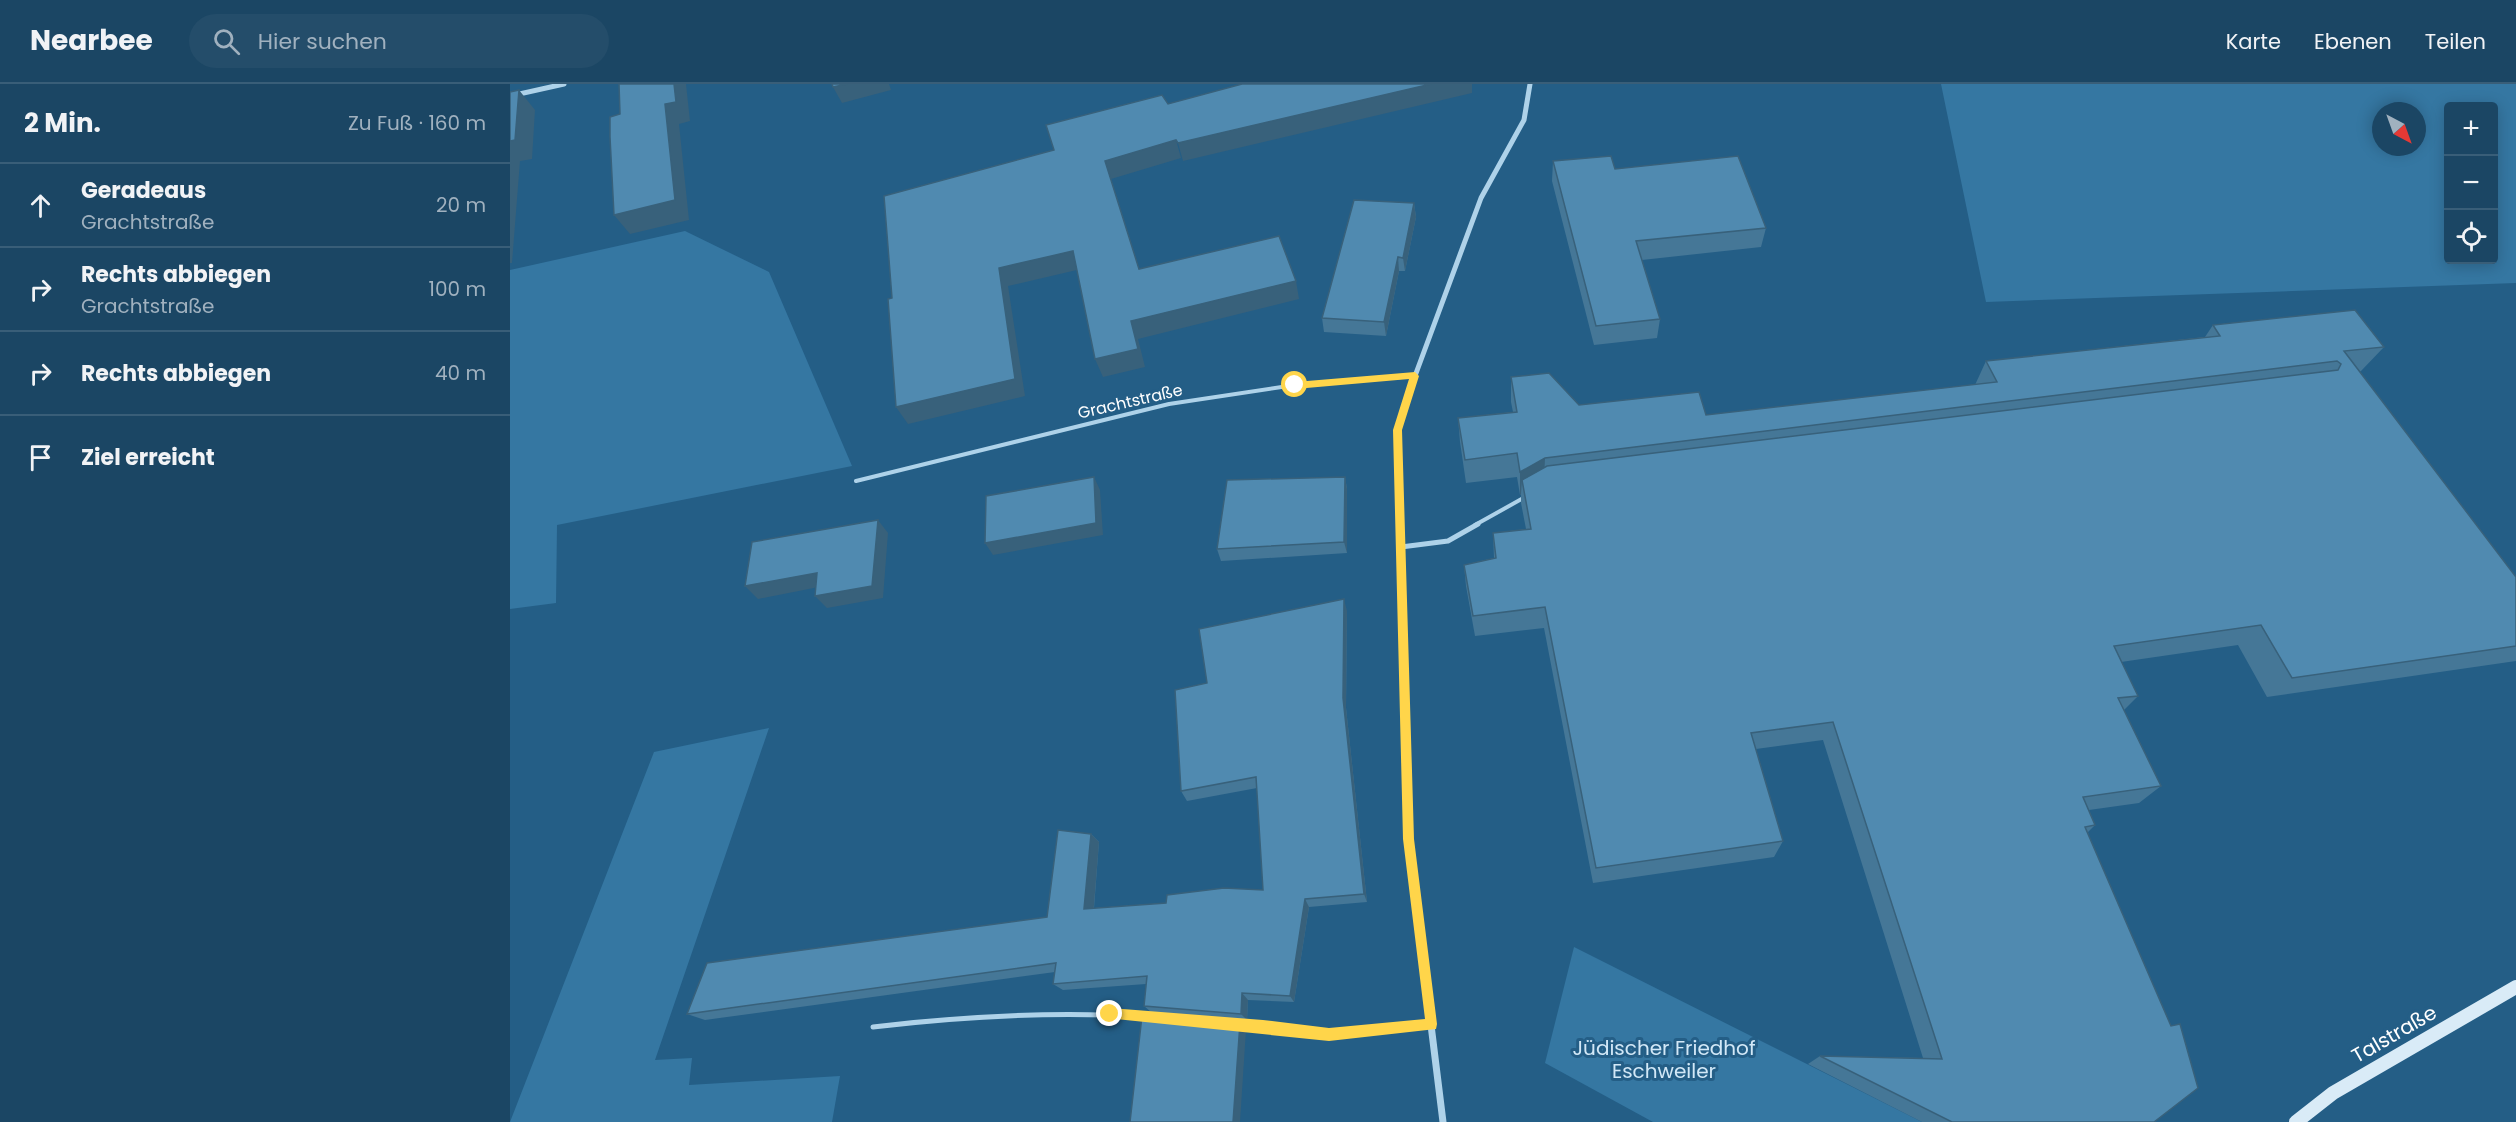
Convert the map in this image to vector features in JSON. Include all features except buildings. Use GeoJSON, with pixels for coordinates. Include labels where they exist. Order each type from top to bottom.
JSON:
{"type":"FeatureCollection","features":[{"type":"Feature","properties":{"kind":"main road","name":"Talstraße"},"geometry":{"type":"LineString","coordinates":[[2296,1122],[2333,1093],[2516,987]]}},
{"type":"Feature","properties":{"kind":"street"},"geometry":{"type":"LineString","coordinates":[[510,96],[564,84]]}},
{"type":"Feature","properties":{"kind":"street"},"geometry":{"type":"LineString","coordinates":[[1443,1122],[1408,839],[1398,430],[1415,376],[1481,198],[1524,120],[1530,84]]}},
{"type":"Feature","properties":{"kind":"lane","name":"Grachtstraße"},"geometry":{"type":"LineString","coordinates":[[856,481],[1169,404],[1295,385],[1415,376]]}},
{"type":"Feature","properties":{"kind":"lane"},"geometry":{"type":"LineString","coordinates":[[1401,547],[1448,541],[1535,491]]}},
{"type":"Feature","properties":{"kind":"lane"},"geometry":{"type":"LineString","coordinates":[[873,1027],[945,1017],[1110,1014],[1157,1018]]}},
{"type":"Feature","properties":{"kind":"lane"},"geometry":{"type":"LineString","coordinates":[[1227,1023],[1329,1035],[1431,1024]]}},
{"type":"Feature","properties":{"kind":"green space"},"geometry":{"type":"Polygon","coordinates":[[[1941,84],[2516,84],[2516,283],[1986,302],[1941,84]]]}},
{"type":"Feature","properties":{"kind":"green space"},"geometry":{"type":"Polygon","coordinates":[[[685,231],[769,272],[852,466],[557,525],[556,603],[510,609],[510,270],[685,231]]]}},
{"type":"Feature","properties":{"kind":"green space"},"geometry":{"type":"Polygon","coordinates":[[[769,728],[655,1060],[692,1058],[689,1085],[840,1076],[832,1122],[510,1122],[654,752],[769,728]]]}},
{"type":"Feature","properties":{"kind":"green space","name":"Jüdischer Friedhof Eschweiler"},"geometry":{"type":"Polygon","coordinates":[[[1574,947],[1922,1122],[1653,1122],[1545,1063],[1574,947]]]}},
{"type":"Feature","properties":{"kind":"route"},"geometry":{"type":"LineString","coordinates":[[1110,1014],[1263,1026],[1329,1035],[1431,1024],[1408,839],[1398,430],[1415,376],[1295,385]]}}]}
